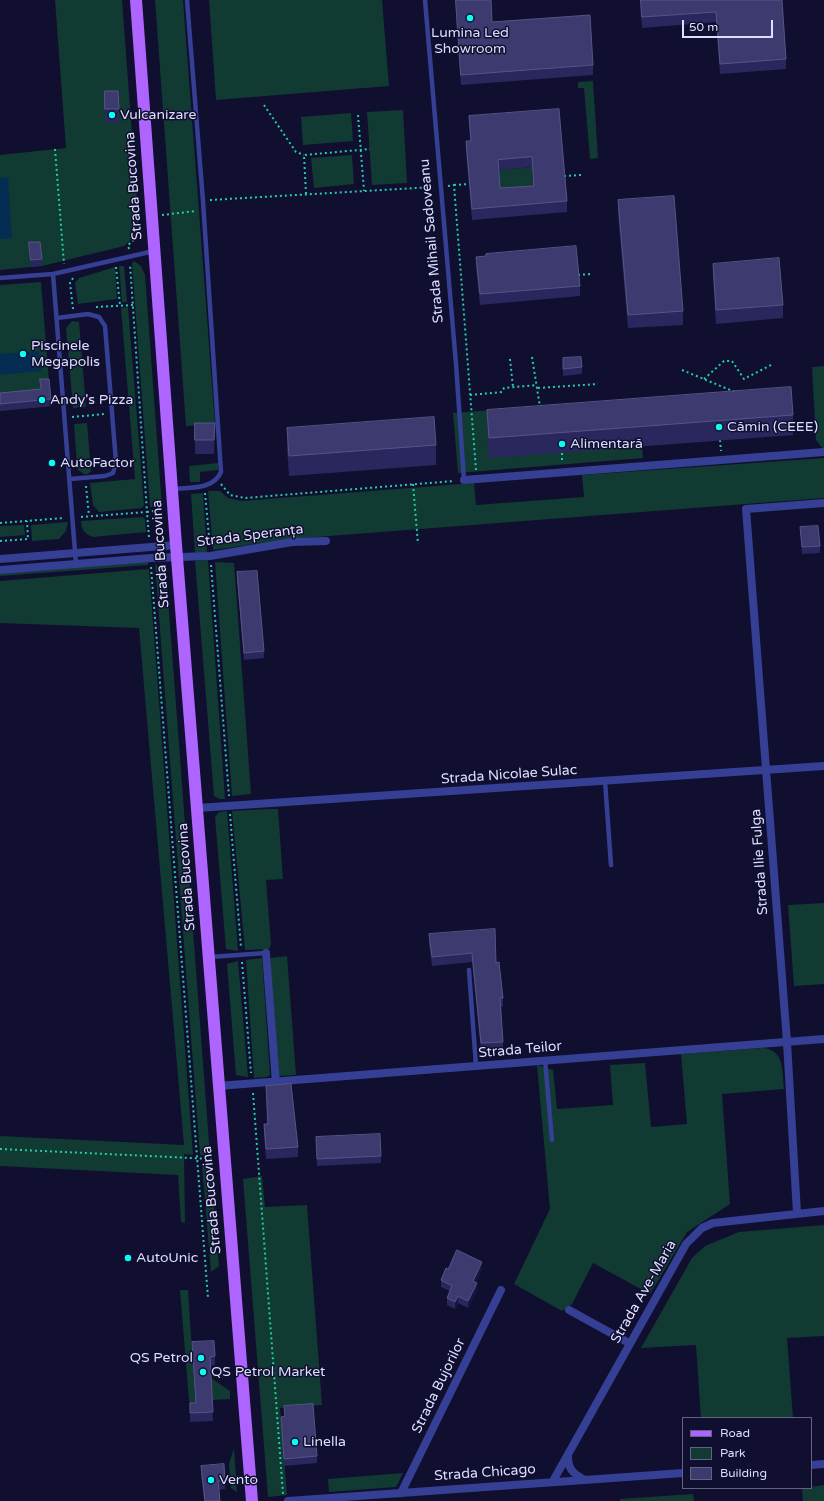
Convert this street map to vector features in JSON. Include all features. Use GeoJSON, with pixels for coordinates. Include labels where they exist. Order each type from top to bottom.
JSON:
{"type":"FeatureCollection","features":[{"type":"Feature","properties":{"kind":"main road","name":"Strada Bucovina"},"geometry":{"type":"LineString","coordinates":[[136,0],[171,489],[252,1501]]}},
{"type":"Feature","properties":{"kind":"street"},"geometry":{"type":"LineString","coordinates":[[464,480],[824,452]]}},
{"type":"Feature","properties":{"kind":"street","name":"Strada Ilie Fulga"},"geometry":{"type":"LineString","coordinates":[[797,1213],[787,1042],[746,509],[824,503]]}},
{"type":"Feature","properties":{"kind":"street","name":"Strada Speranța"},"geometry":{"type":"LineString","coordinates":[[176,551],[210,556],[292,542],[326,541]]}},
{"type":"Feature","properties":{"kind":"street"},"geometry":{"type":"LineString","coordinates":[[0,559],[150,548],[176,551]]}},
{"type":"Feature","properties":{"kind":"street"},"geometry":{"type":"LineString","coordinates":[[0,570],[76,564],[176,551]]}},
{"type":"Feature","properties":{"kind":"street","name":"Strada Nicolae Sulac"},"geometry":{"type":"LineString","coordinates":[[197,808],[230,807],[824,766]]}},
{"type":"Feature","properties":{"kind":"street"},"geometry":{"type":"LineString","coordinates":[[266,953],[276,1083]]}},
{"type":"Feature","properties":{"kind":"street","name":"Strada Teilor"},"geometry":{"type":"LineString","coordinates":[[218,1086],[276,1083],[545,1060],[824,1039]]}},
{"type":"Feature","properties":{"kind":"street","name":"Strada Ave-Maria"},"geometry":{"type":"LineString","coordinates":[[553,1481],[629,1343],[686,1244],[702,1228],[724,1220],[824,1211]]}},
{"type":"Feature","properties":{"kind":"street","name":"Strada Bujorilor"},"geometry":{"type":"LineString","coordinates":[[401,1493],[501,1290]]}},
{"type":"Feature","properties":{"kind":"street"},"geometry":{"type":"LineString","coordinates":[[569,1310],[629,1343]]}},
{"type":"Feature","properties":{"kind":"street"},"geometry":{"type":"LineString","coordinates":[[568,1455],[568,1466],[573,1474],[584,1479]]}},
{"type":"Feature","properties":{"kind":"street"},"geometry":{"type":"LineString","coordinates":[[812,1465],[824,1464]]}},
{"type":"Feature","properties":{"kind":"street","name":"Strada Chicago"},"geometry":{"type":"LineString","coordinates":[[288,1501],[553,1481],[682,1473]]}},
{"type":"Feature","properties":{"kind":"lane"},"geometry":{"type":"LineString","coordinates":[[171,489],[205,486],[211,484],[218,479],[221,472],[203,201],[187,0]]}},
{"type":"Feature","properties":{"kind":"lane","name":"Strada Mihail Sadoveanu"},"geometry":{"type":"LineString","coordinates":[[425,0],[456,364],[464,480]]}},
{"type":"Feature","properties":{"kind":"lane","name":"Strada Bucovina"},"geometry":{"type":"LineString","coordinates":[[0,278],[53,274],[154,251]]}},
{"type":"Feature","properties":{"kind":"lane"},"geometry":{"type":"LineString","coordinates":[[53,274],[76,564]]}},
{"type":"Feature","properties":{"kind":"lane"},"geometry":{"type":"LineString","coordinates":[[57,318],[88,314],[99,318],[105,326],[116,462],[113,473],[105,476],[85,479],[70,479]]}},
{"type":"Feature","properties":{"kind":"lane"},"geometry":{"type":"LineString","coordinates":[[605,781],[611,864]]}},
{"type":"Feature","properties":{"kind":"lane"},"geometry":{"type":"LineString","coordinates":[[208,957],[266,953]]}},
{"type":"Feature","properties":{"kind":"lane"},"geometry":{"type":"LineString","coordinates":[[469,970],[476,1066]]}},
{"type":"Feature","properties":{"kind":"lane"},"geometry":{"type":"LineString","coordinates":[[545,1060],[552,1140]]}},
{"type":"Feature","properties":{"kind":"path"},"geometry":{"type":"LineString","coordinates":[[264,105],[296,152],[304,155],[370,149]]}},
{"type":"Feature","properties":{"kind":"path"},"geometry":{"type":"LineString","coordinates":[[358,115],[364,191]]}},
{"type":"Feature","properties":{"kind":"path"},"geometry":{"type":"LineString","coordinates":[[55,149],[64,272]]}},
{"type":"Feature","properties":{"kind":"path"},"geometry":{"type":"LineString","coordinates":[[304,155],[306,194]]}},
{"type":"Feature","properties":{"kind":"path"},"geometry":{"type":"LineString","coordinates":[[564,176],[581,175]]}},
{"type":"Feature","properties":{"kind":"path"},"geometry":{"type":"LineString","coordinates":[[151,216],[197,211],[203,201],[469,184]]}},
{"type":"Feature","properties":{"kind":"path"},"geometry":{"type":"LineString","coordinates":[[454,185],[476,479]]}},
{"type":"Feature","properties":{"kind":"path"},"geometry":{"type":"LineString","coordinates":[[123,264],[130,262],[150,548]]}},
{"type":"Feature","properties":{"kind":"path"},"geometry":{"type":"LineString","coordinates":[[109,266],[116,265],[120,305]]}},
{"type":"Feature","properties":{"kind":"path"},"geometry":{"type":"LineString","coordinates":[[578,275],[590,274]]}},
{"type":"Feature","properties":{"kind":"path"},"geometry":{"type":"LineString","coordinates":[[74,277],[70,283],[74,316]]}},
{"type":"Feature","properties":{"kind":"path"},"geometry":{"type":"LineString","coordinates":[[89,307],[133,304]]}},
{"type":"Feature","properties":{"kind":"path"},"geometry":{"type":"LineString","coordinates":[[532,357],[538,388],[540,413]]}},
{"type":"Feature","properties":{"kind":"path"},"geometry":{"type":"LineString","coordinates":[[510,359],[513,388]]}},
{"type":"Feature","properties":{"kind":"path"},"geometry":{"type":"LineString","coordinates":[[704,379],[724,361],[732,361],[744,379],[771,365]]}},
{"type":"Feature","properties":{"kind":"path"},"geometry":{"type":"LineString","coordinates":[[682,370],[742,395]]}},
{"type":"Feature","properties":{"kind":"path"},"geometry":{"type":"LineString","coordinates":[[538,388],[598,384]]}},
{"type":"Feature","properties":{"kind":"path"},"geometry":{"type":"LineString","coordinates":[[470,394],[502,392],[504,388],[537,385]]}},
{"type":"Feature","properties":{"kind":"path"},"geometry":{"type":"LineString","coordinates":[[64,417],[112,413]]}},
{"type":"Feature","properties":{"kind":"path"},"geometry":{"type":"LineString","coordinates":[[85,479],[89,516]]}},
{"type":"Feature","properties":{"kind":"path"},"geometry":{"type":"LineString","coordinates":[[218,479],[230,495],[245,498],[464,480]]}},
{"type":"Feature","properties":{"kind":"path"},"geometry":{"type":"LineString","coordinates":[[413,484],[418,544]]}},
{"type":"Feature","properties":{"kind":"path"},"geometry":{"type":"LineString","coordinates":[[205,486],[284,1501]]}},
{"type":"Feature","properties":{"kind":"path"},"geometry":{"type":"LineString","coordinates":[[0,524],[173,509]]}},
{"type":"Feature","properties":{"kind":"path"},"geometry":{"type":"LineString","coordinates":[[0,541],[28,539],[27,521]]}},
{"type":"Feature","properties":{"kind":"path"},"geometry":{"type":"LineString","coordinates":[[151,560],[208,1298]]}},
{"type":"Feature","properties":{"kind":"path"},"geometry":{"type":"LineString","coordinates":[[0,1149],[224,1159]]}},
{"type":"Feature","properties":{"kind":"green space"},"geometry":{"type":"Polygon","coordinates":[[[55,0],[122,0],[139,228],[135,236],[124,246],[42,266],[0,270],[0,155],[66,148],[55,0]]]}},
{"type":"Feature","properties":{"kind":"green space"},"geometry":{"type":"Polygon","coordinates":[[[155,0],[183,0],[215,424],[186,426],[155,0]]]}},
{"type":"Feature","properties":{"kind":"green space"},"geometry":{"type":"Polygon","coordinates":[[[209,0],[382,0],[389,86],[216,100],[209,0]]]}},
{"type":"Feature","properties":{"kind":"green space"},"geometry":{"type":"Polygon","coordinates":[[[593,81],[598,158],[590,159],[584,88],[578,88],[578,82],[593,81]]]}},
{"type":"Feature","properties":{"kind":"green space"},"geometry":{"type":"Polygon","coordinates":[[[403,110],[407,183],[372,185],[367,112],[403,110]]]}},
{"type":"Feature","properties":{"kind":"green space"},"geometry":{"type":"Polygon","coordinates":[[[351,113],[353,141],[303,145],[301,117],[351,113]]]}},
{"type":"Feature","properties":{"kind":"green space"},"geometry":{"type":"Polygon","coordinates":[[[352,155],[354,184],[314,188],[311,158],[352,155]]]}},
{"type":"Feature","properties":{"kind":"green space"},"geometry":{"type":"Polygon","coordinates":[[[532,167],[534,196],[500,199],[498,170],[532,167]]]}},
{"type":"Feature","properties":{"kind":"green space"},"geometry":{"type":"Polygon","coordinates":[[[134,261],[141,266],[145,275],[162,507],[150,507],[132,263],[134,261]]]}},
{"type":"Feature","properties":{"kind":"green space"},"geometry":{"type":"Polygon","coordinates":[[[119,266],[124,266],[127,302],[122,302],[119,266]]]}},
{"type":"Feature","properties":{"kind":"green space"},"geometry":{"type":"Polygon","coordinates":[[[115,267],[117,299],[78,304],[75,283],[79,278],[115,267]]]}},
{"type":"Feature","properties":{"kind":"green space","name":"Piscinele Megapolis"},"geometry":{"type":"Polygon","coordinates":[[[41,282],[51,406],[0,411],[0,285],[41,282]]]}},
{"type":"Feature","properties":{"kind":"green space"},"geometry":{"type":"Polygon","coordinates":[[[128,307],[144,505],[142,508],[99,512],[93,505],[90,483],[135,479],[121,308],[128,307]]]}},
{"type":"Feature","properties":{"kind":"green space"},"geometry":{"type":"Polygon","coordinates":[[[72,321],[79,322],[86,407],[73,408],[66,328],[72,321]]]}},
{"type":"Feature","properties":{"kind":"green space"},"geometry":{"type":"Polygon","coordinates":[[[824,366],[823,449],[816,440],[812,367],[824,366]]]}},
{"type":"Feature","properties":{"kind":"green space"},"geometry":{"type":"Polygon","coordinates":[[[638,399],[643,458],[458,473],[453,413],[638,399]]]}},
{"type":"Feature","properties":{"kind":"green space"},"geometry":{"type":"Polygon","coordinates":[[[87,423],[91,471],[88,474],[84,474],[78,470],[77,465],[74,424],[87,423]]]}},
{"type":"Feature","properties":{"kind":"green space"},"geometry":{"type":"Polygon","coordinates":[[[824,458],[824,498],[290,539],[213,550],[208,491],[220,491],[228,498],[242,501],[474,483],[476,505],[584,497],[582,475],[824,458]]]}},
{"type":"Feature","properties":{"kind":"green space"},"geometry":{"type":"Polygon","coordinates":[[[218,463],[218,470],[200,472],[200,482],[190,482],[189,466],[218,463]]]}},
{"type":"Feature","properties":{"kind":"green space"},"geometry":{"type":"Polygon","coordinates":[[[203,493],[207,553],[195,554],[191,494],[203,493]]]}},
{"type":"Feature","properties":{"kind":"green space"},"geometry":{"type":"Polygon","coordinates":[[[143,517],[145,519],[146,532],[93,537],[84,531],[81,524],[81,521],[143,517]]]}},
{"type":"Feature","properties":{"kind":"green space"},"geometry":{"type":"Polygon","coordinates":[[[68,522],[66,531],[59,539],[32,541],[31,525],[68,522]]]}},
{"type":"Feature","properties":{"kind":"green space"},"geometry":{"type":"Polygon","coordinates":[[[24,525],[25,535],[0,537],[0,526],[24,525]]]}},
{"type":"Feature","properties":{"kind":"green space"},"geometry":{"type":"Polygon","coordinates":[[[208,560],[225,799],[220,799],[214,796],[195,561],[208,560]]]}},
{"type":"Feature","properties":{"kind":"green space"},"geometry":{"type":"Polygon","coordinates":[[[148,561],[148,565],[0,576],[0,572],[148,561]]]}},
{"type":"Feature","properties":{"kind":"green space"},"geometry":{"type":"Polygon","coordinates":[[[215,562],[234,563],[251,794],[232,796],[215,562]]]}},
{"type":"Feature","properties":{"kind":"green space"},"geometry":{"type":"Polygon","coordinates":[[[155,564],[166,572],[210,1156],[200,1155],[155,564]]]}},
{"type":"Feature","properties":{"kind":"green space"},"geometry":{"type":"Polygon","coordinates":[[[149,569],[193,1155],[184,1154],[185,1223],[181,1222],[178,1175],[0,1166],[0,1136],[184,1145],[139,628],[0,623],[0,581],[149,569]]]}},
{"type":"Feature","properties":{"kind":"green space"},"geometry":{"type":"Polygon","coordinates":[[[278,809],[283,879],[266,880],[271,944],[269,949],[245,950],[232,811],[278,809]]]}},
{"type":"Feature","properties":{"kind":"green space"},"geometry":{"type":"Polygon","coordinates":[[[227,811],[238,951],[226,949],[215,817],[219,812],[227,811]]]}},
{"type":"Feature","properties":{"kind":"green space"},"geometry":{"type":"Polygon","coordinates":[[[824,903],[824,984],[794,986],[788,905],[824,903]]]}},
{"type":"Feature","properties":{"kind":"green space"},"geometry":{"type":"Polygon","coordinates":[[[287,956],[296,1075],[279,1076],[270,958],[287,956]]]}},
{"type":"Feature","properties":{"kind":"green space"},"geometry":{"type":"Polygon","coordinates":[[[262,958],[270,1075],[267,1077],[254,1078],[246,960],[262,958]]]}},
{"type":"Feature","properties":{"kind":"green space"},"geometry":{"type":"Polygon","coordinates":[[[238,961],[248,1077],[236,1075],[227,964],[238,961]]]}},
{"type":"Feature","properties":{"kind":"green space"},"geometry":{"type":"Polygon","coordinates":[[[763,1048],[770,1050],[779,1057],[784,1089],[722,1094],[730,1204],[687,1232],[650,1294],[593,1263],[572,1304],[562,1311],[514,1284],[550,1209],[537,1065],[553,1070],[557,1109],[613,1105],[610,1065],[645,1063],[651,1127],[687,1124],[681,1054],[763,1048]]]}},
{"type":"Feature","properties":{"kind":"green space"},"geometry":{"type":"Polygon","coordinates":[[[202,1165],[211,1165],[219,1266],[211,1272],[202,1165]]]}},
{"type":"Feature","properties":{"kind":"green space"},"geometry":{"type":"Polygon","coordinates":[[[262,1176],[265,1207],[307,1205],[322,1405],[280,1408],[287,1495],[268,1497],[243,1179],[262,1176]]]}},
{"type":"Feature","properties":{"kind":"green space"},"geometry":{"type":"Polygon","coordinates":[[[824,1225],[824,1336],[787,1338],[793,1417],[701,1417],[696,1345],[641,1348],[692,1258],[705,1246],[739,1232],[824,1225]]]}},
{"type":"Feature","properties":{"kind":"green space"},"geometry":{"type":"Polygon","coordinates":[[[180,1290],[188,1290],[196,1412],[190,1412],[180,1290]]]}},
{"type":"Feature","properties":{"kind":"green space"},"geometry":{"type":"Polygon","coordinates":[[[211,1378],[230,1391],[230,1399],[212,1400],[211,1378]]]}},
{"type":"Feature","properties":{"kind":"green space"},"geometry":{"type":"Polygon","coordinates":[[[234,1448],[237,1492],[231,1488],[229,1464],[234,1448]]]}},
{"type":"Feature","properties":{"kind":"green space"},"geometry":{"type":"Polygon","coordinates":[[[403,1473],[396,1487],[329,1492],[328,1479],[403,1473]]]}},
{"type":"Feature","properties":{"kind":"green space"},"geometry":{"type":"Polygon","coordinates":[[[824,1485],[824,1501],[803,1501],[802,1489],[812,1489],[812,1487],[824,1485]]]}},
{"type":"Feature","properties":{"kind":"green space"},"geometry":{"type":"Polygon","coordinates":[[[693,1494],[694,1501],[620,1501],[620,1499],[693,1494]]]}},
{"type":"Feature","properties":{"kind":"water"},"geometry":{"type":"Polygon","coordinates":[[[8,177],[12,238],[0,239],[0,178],[8,177]]]}},
{"type":"Feature","properties":{"kind":"water"},"geometry":{"type":"Polygon","coordinates":[[[39,351],[41,371],[0,375],[0,354],[39,351]]]}},
{"type":"Feature","properties":{"kind":"building"},"geometry":{"type":"Polygon","coordinates":[[[456,0],[491,0],[492,22],[590,15],[593,65],[461,75],[456,0]]]}},
{"type":"Feature","properties":{"kind":"building"},"geometry":{"type":"Polygon","coordinates":[[[641,0],[782,0],[786,59],[720,64],[716,12],[642,17],[641,0]]]}},
{"type":"Feature","properties":{"kind":"building"},"geometry":{"type":"Polygon","coordinates":[[[105,91],[118,91],[119,109],[105,109],[105,91]]]}},
{"type":"Feature","properties":{"kind":"building"},"geometry":{"type":"Polygon","coordinates":[[[559,109],[567,201],[472,209],[466,141],[471,141],[469,116],[559,109]],[[532,157],[498,160],[500,188],[534,186],[532,157]]]}},
{"type":"Feature","properties":{"kind":"building"},"geometry":{"type":"Polygon","coordinates":[[[674,196],[683,311],[628,315],[618,200],[674,196]]]}},
{"type":"Feature","properties":{"kind":"building"},"geometry":{"type":"Polygon","coordinates":[[[29,242],[40,242],[42,259],[31,260],[29,242]]]}},
{"type":"Feature","properties":{"kind":"building"},"geometry":{"type":"Polygon","coordinates":[[[576,246],[580,286],[480,294],[476,257],[486,256],[486,254],[576,246]]]}},
{"type":"Feature","properties":{"kind":"building"},"geometry":{"type":"Polygon","coordinates":[[[779,258],[783,305],[716,310],[713,264],[779,258]]]}},
{"type":"Feature","properties":{"kind":"building"},"geometry":{"type":"Polygon","coordinates":[[[581,357],[582,367],[563,369],[563,358],[581,357]]]}},
{"type":"Feature","properties":{"kind":"building"},"geometry":{"type":"Polygon","coordinates":[[[40,379],[49,379],[51,399],[0,404],[0,393],[41,389],[40,379]]]}},
{"type":"Feature","properties":{"kind":"building"},"geometry":{"type":"Polygon","coordinates":[[[791,387],[793,415],[489,438],[487,410],[791,387]]]}},
{"type":"Feature","properties":{"kind":"building"},"geometry":{"type":"Polygon","coordinates":[[[434,417],[436,445],[289,456],[287,428],[434,417]]]}},
{"type":"Feature","properties":{"kind":"building"},"geometry":{"type":"Polygon","coordinates":[[[195,423],[215,423],[214,440],[195,440],[195,423]]]}},
{"type":"Feature","properties":{"kind":"building"},"geometry":{"type":"Polygon","coordinates":[[[818,526],[820,546],[802,547],[800,527],[818,526]]]}},
{"type":"Feature","properties":{"kind":"building"},"geometry":{"type":"Polygon","coordinates":[[[257,571],[264,651],[244,653],[237,572],[257,571]]]}},
{"type":"Feature","properties":{"kind":"building"},"geometry":{"type":"Polygon","coordinates":[[[495,929],[496,963],[499,962],[503,998],[500,998],[503,1042],[481,1043],[472,953],[432,957],[429,934],[495,929]]]}},
{"type":"Feature","properties":{"kind":"building"},"geometry":{"type":"Polygon","coordinates":[[[291,1084],[298,1147],[266,1149],[264,1124],[268,1124],[266,1086],[291,1084]]]}},
{"type":"Feature","properties":{"kind":"building"},"geometry":{"type":"Polygon","coordinates":[[[380,1134],[381,1156],[317,1159],[316,1137],[380,1134]]]}},
{"type":"Feature","properties":{"kind":"building"},"geometry":{"type":"Polygon","coordinates":[[[457,1250],[482,1262],[473,1281],[477,1283],[468,1301],[458,1296],[455,1302],[447,1298],[452,1286],[441,1280],[446,1268],[448,1269],[457,1250]]]}},
{"type":"Feature","properties":{"kind":"building"},"geometry":{"type":"Polygon","coordinates":[[[214,1341],[215,1356],[210,1357],[213,1412],[190,1413],[190,1403],[196,1403],[192,1342],[214,1341]]]}},
{"type":"Feature","properties":{"kind":"building"},"geometry":{"type":"Polygon","coordinates":[[[313,1404],[317,1456],[284,1459],[281,1417],[285,1416],[284,1406],[313,1404]]]}},
{"type":"Feature","properties":{"kind":"building"},"geometry":{"type":"Polygon","coordinates":[[[224,1464],[225,1481],[218,1481],[220,1501],[205,1501],[201,1466],[224,1464]]]}},
{"type":"Feature","properties":{"kind":"place","name":"Lumina Led Showroom"},"geometry":{"type":"Point","coordinates":[470,18]}},
{"type":"Feature","properties":{"kind":"place","name":"Vulcanizare"},"geometry":{"type":"Point","coordinates":[112,115]}},
{"type":"Feature","properties":{"kind":"place","name":"Piscinele Megapolis"},"geometry":{"type":"Point","coordinates":[23,354]}},
{"type":"Feature","properties":{"kind":"place","name":"Andy's Pizza"},"geometry":{"type":"Point","coordinates":[42,400]}},
{"type":"Feature","properties":{"kind":"place","name":"Cămin (CEEE)"},"geometry":{"type":"Point","coordinates":[719,427]}},
{"type":"Feature","properties":{"kind":"place","name":"Alimentară"},"geometry":{"type":"Point","coordinates":[562,444]}},
{"type":"Feature","properties":{"kind":"place","name":"AutoFactor"},"geometry":{"type":"Point","coordinates":[52,463]}},
{"type":"Feature","properties":{"kind":"place","name":"AutoUnic"},"geometry":{"type":"Point","coordinates":[128,1258]}},
{"type":"Feature","properties":{"kind":"place","name":"QS Petrol"},"geometry":{"type":"Point","coordinates":[201,1358]}},
{"type":"Feature","properties":{"kind":"place","name":"QS Petrol Market"},"geometry":{"type":"Point","coordinates":[203,1372]}},
{"type":"Feature","properties":{"kind":"place","name":"Linella"},"geometry":{"type":"Point","coordinates":[295,1442]}},
{"type":"Feature","properties":{"kind":"place","name":"Vento"},"geometry":{"type":"Point","coordinates":[211,1480]}}]}
